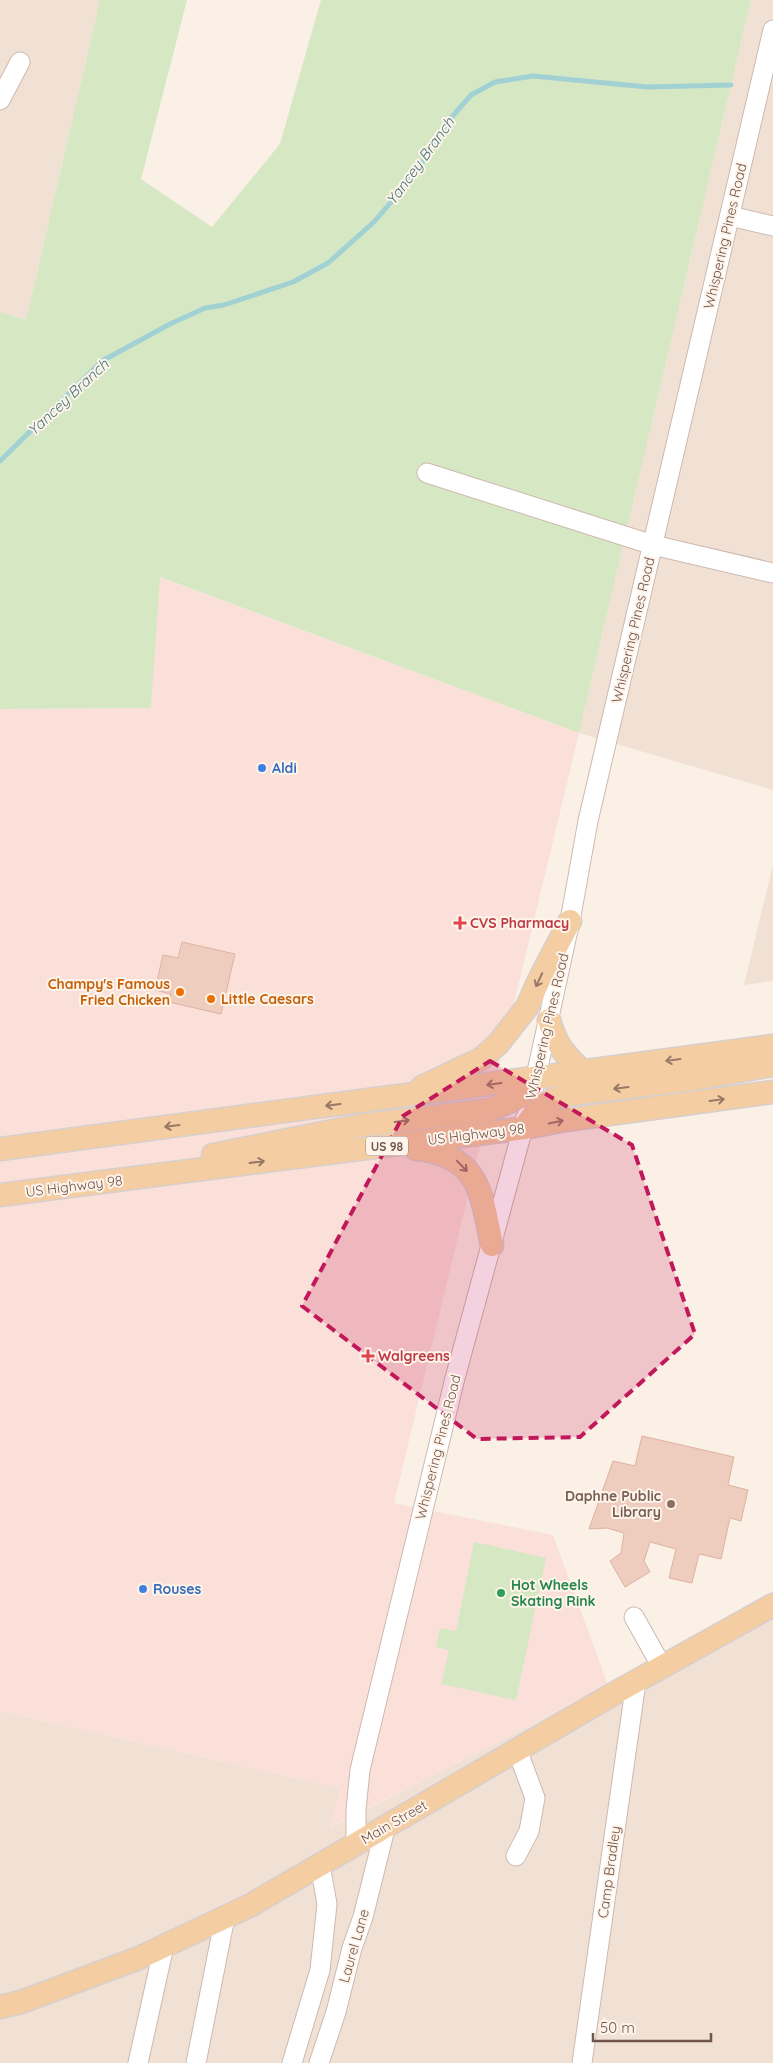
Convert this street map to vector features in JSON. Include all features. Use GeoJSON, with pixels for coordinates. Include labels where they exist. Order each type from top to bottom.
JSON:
{"type":"FeatureCollection","features":[{"type":"Feature","properties":{"kind":"main road"},"geometry":{"type":"LineString","coordinates":[[404,1096],[481,1060],[498,1044],[527,1007],[570,921]]}},
{"type":"Feature","properties":{"kind":"main road"},"geometry":{"type":"LineString","coordinates":[[549,1020],[555,1040],[564,1055],[583,1072]]}},
{"type":"Feature","properties":{"kind":"main road"},"geometry":{"type":"LineString","coordinates":[[0,1149],[773,1046]]}},
{"type":"Feature","properties":{"kind":"main road"},"geometry":{"type":"LineString","coordinates":[[524,1128],[535,1111],[548,1101],[564,1095],[693,1079],[773,1065]]}},
{"type":"Feature","properties":{"kind":"main road"},"geometry":{"type":"LineString","coordinates":[[150,1176],[221,1152],[363,1125],[490,1110],[518,1098],[535,1079]]}},
{"type":"Feature","properties":{"kind":"main road","name":"US Highway 98"},"geometry":{"type":"LineString","coordinates":[[0,1195],[524,1128],[565,1120],[773,1092]]}},
{"type":"Feature","properties":{"kind":"main road"},"geometry":{"type":"LineString","coordinates":[[383,1146],[437,1151],[454,1158],[476,1183],[483,1203],[492,1245]]}},
{"type":"Feature","properties":{"kind":"main road","name":"Main Street"},"geometry":{"type":"LineString","coordinates":[[0,2007],[21,2002],[140,1958],[266,1896],[773,1605]]}},
{"type":"Feature","properties":{"kind":"street","name":"Whispering Pines Road"},"geometry":{"type":"LineString","coordinates":[[356,1844],[356,1810],[360,1770],[455,1378],[524,1128],[570,921],[588,821],[773,30]]}},
{"type":"Feature","properties":{"kind":"street"},"geometry":{"type":"LineString","coordinates":[[0,100],[20,62]]}},
{"type":"Feature","properties":{"kind":"street"},"geometry":{"type":"LineString","coordinates":[[730,216],[773,226]]}},
{"type":"Feature","properties":{"kind":"street"},"geometry":{"type":"LineString","coordinates":[[427,473],[653,545],[773,573]]}},
{"type":"Feature","properties":{"kind":"street"},"geometry":{"type":"LineString","coordinates":[[634,1617],[662,1667]]}},
{"type":"Feature","properties":{"kind":"street","name":"Camp Bradley"},"geometry":{"type":"LineString","coordinates":[[582,2063],[636,1682]]}},
{"type":"Feature","properties":{"kind":"street"},"geometry":{"type":"LineString","coordinates":[[516,1856],[529,1831],[535,1798],[518,1752]]}},
{"type":"Feature","properties":{"kind":"street","name":"Laurel Lane"},"geometry":{"type":"LineString","coordinates":[[319,2063],[336,2012],[352,1948],[363,1917],[384,1829]]}},
{"type":"Feature","properties":{"kind":"street"},"geometry":{"type":"LineString","coordinates":[[292,2063],[320,1970],[327,1904],[320,1865]]}},
{"type":"Feature","properties":{"kind":"street"},"geometry":{"type":"LineString","coordinates":[[196,2063],[225,1917]]}},
{"type":"Feature","properties":{"kind":"street"},"geometry":{"type":"LineString","coordinates":[[138,2063],[164,1946]]}},
{"type":"Feature","properties":{"kind":"highlighted area"},"geometry":{"type":"Polygon","coordinates":[[[490,1061],[632,1145],[695,1334],[580,1437],[477,1439],[302,1306],[403,1116],[490,1061]]]}},
{"type":"Feature","properties":{"kind":"shaded area"},"geometry":{"type":"Polygon","coordinates":[[[0,0],[100,0],[26,320],[0,312],[0,0]]]}},
{"type":"Feature","properties":{"kind":"shaded area"},"geometry":{"type":"Polygon","coordinates":[[[751,0],[773,0],[773,790],[579,733],[751,0]]]}},
{"type":"Feature","properties":{"kind":"shaded area"},"geometry":{"type":"Polygon","coordinates":[[[159,577],[579,733],[394,1503],[553,1535],[608,1685],[329,1828],[340,1788],[0,1711],[0,709],[151,708],[159,577]]]}},
{"type":"Feature","properties":{"kind":"shaded area"},"geometry":{"type":"Polygon","coordinates":[[[773,864],[773,981],[744,985],[773,864]]]}},
{"type":"Feature","properties":{"kind":"shaded area"},"geometry":{"type":"Polygon","coordinates":[[[773,1591],[773,2063],[0,2063],[0,1711],[340,1788],[330,1828],[608,1685],[773,1591]]]}},
{"type":"Feature","properties":{"kind":"green space"},"geometry":{"type":"Polygon","coordinates":[[[100,0],[187,0],[141,179],[212,227],[280,144],[321,0],[751,0],[579,733],[160,577],[151,708],[0,709],[0,312],[26,320],[100,0]]]}},
{"type":"Feature","properties":{"kind":"green space","name":"Hot Wheels Skating Rink"},"geometry":{"type":"Polygon","coordinates":[[[474,1542],[546,1558],[516,1700],[441,1684],[449,1650],[436,1647],[440,1628],[456,1631],[474,1542]]]}},
{"type":"Feature","properties":{"kind":"building"},"geometry":{"type":"Polygon","coordinates":[[[182,942],[235,954],[221,1014],[169,1002],[171,994],[155,990],[163,955],[178,958],[182,942]]]}},
{"type":"Feature","properties":{"kind":"building","name":"Daphne Public Library"},"geometry":{"type":"Polygon","coordinates":[[[642,1436],[734,1457],[728,1485],[748,1490],[741,1521],[730,1518],[721,1559],[699,1554],[692,1583],[669,1578],[676,1549],[650,1542],[644,1561],[650,1572],[625,1587],[610,1561],[621,1553],[624,1533],[607,1528],[589,1529],[613,1461],[635,1466],[642,1436]]]}},
{"type":"Feature","properties":{"kind":"waterway","name":"Yancey Branch"},"geometry":{"type":"LineString","coordinates":[[0,461],[102,361],[170,324],[205,308],[224,305],[293,282],[328,263],[374,222],[414,175],[451,118],[471,95],[495,82],[533,76],[647,87],[731,85]]}},
{"type":"Feature","properties":{"kind":"place","name":"Aldi"},"geometry":{"type":"Point","coordinates":[262,768]}},
{"type":"Feature","properties":{"kind":"place","name":"CVS Pharmacy"},"geometry":{"type":"Point","coordinates":[460,923]}},
{"type":"Feature","properties":{"kind":"place","name":"Champy's Famous Fried Chicken"},"geometry":{"type":"Point","coordinates":[180,992]}},
{"type":"Feature","properties":{"kind":"place","name":"Little Caesars"},"geometry":{"type":"Point","coordinates":[211,999]}},
{"type":"Feature","properties":{"kind":"place","name":"Walgreens"},"geometry":{"type":"Point","coordinates":[368,1356]}},
{"type":"Feature","properties":{"kind":"place","name":"Daphne Public Library"},"geometry":{"type":"Point","coordinates":[671,1504]}},
{"type":"Feature","properties":{"kind":"place","name":"Rouses"},"geometry":{"type":"Point","coordinates":[143,1589]}},
{"type":"Feature","properties":{"kind":"place","name":"Hot Wheels Skating Rink"},"geometry":{"type":"Point","coordinates":[501,1593]}}]}
